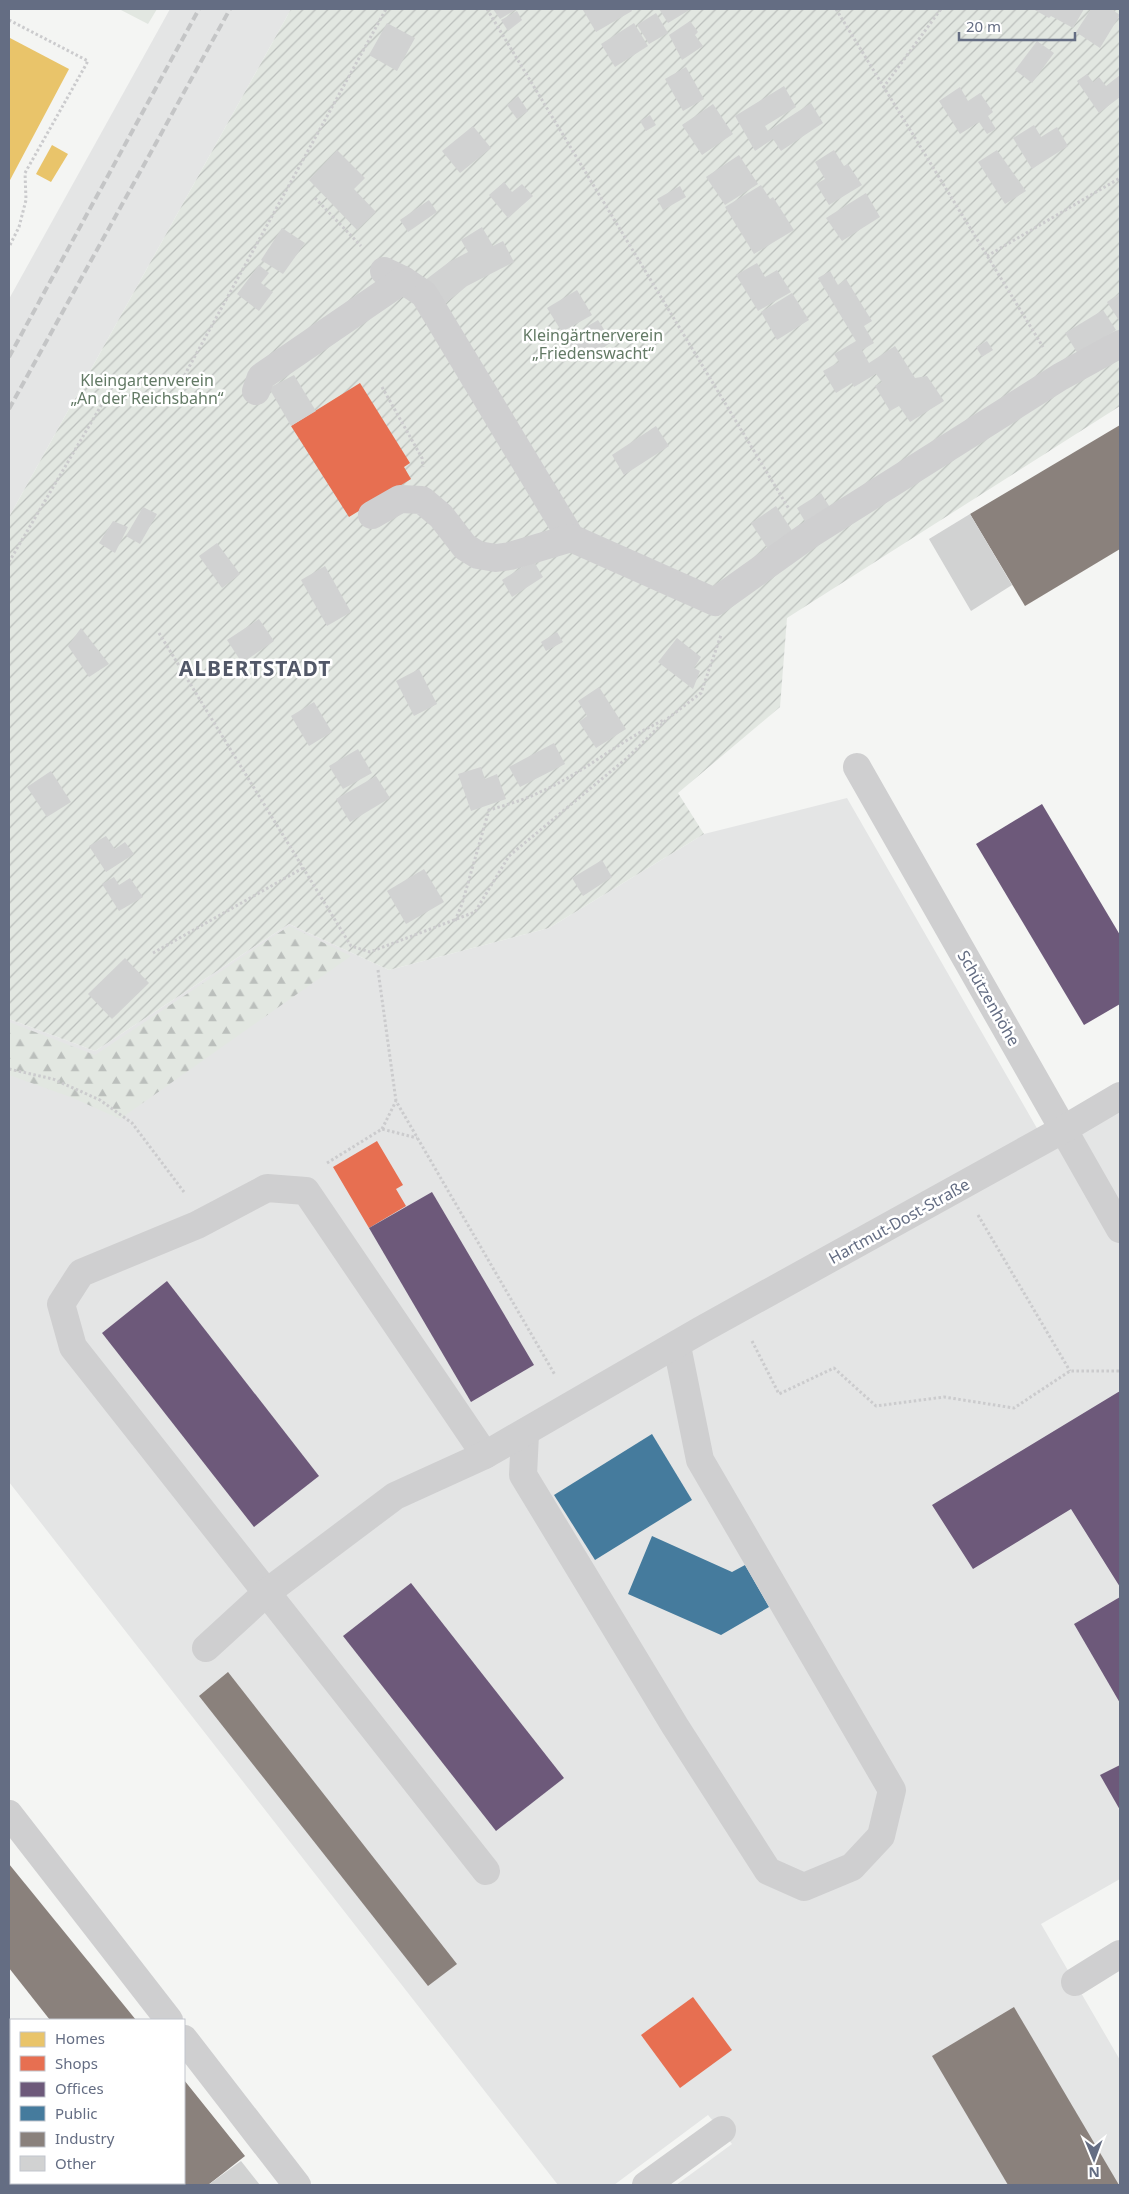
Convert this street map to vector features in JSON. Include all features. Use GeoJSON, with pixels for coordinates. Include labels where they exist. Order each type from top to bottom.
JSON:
{"type":"FeatureCollection","features":[{"type":"Feature","properties":{"kind":"street"},"geometry":{"type":"LineString","coordinates":[[256,391],[260,377],[394,276],[424,294],[571,538],[715,602],[806,538],[1060,377],[1120,344]]}},
{"type":"Feature","properties":{"kind":"street"},"geometry":{"type":"LineString","coordinates":[[372,515],[400,499],[422,500],[441,516],[465,547],[478,555],[496,558],[510,556],[571,538]]}},
{"type":"Feature","properties":{"kind":"street","name":"Schützenhöhe"},"geometry":{"type":"LineString","coordinates":[[857,767],[1120,1229]]}},
{"type":"Feature","properties":{"kind":"street","name":"Hartmut-Dost-Straße"},"geometry":{"type":"LineString","coordinates":[[206,1648],[266,1593],[395,1496],[485,1456],[525,1434],[737,1311],[1120,1096]]}},
{"type":"Feature","properties":{"kind":"street"},"geometry":{"type":"LineString","coordinates":[[485,1456],[306,1191],[267,1188],[201,1224],[81,1273],[61,1304],[73,1347],[486,1871]]}},
{"type":"Feature","properties":{"kind":"street"},"geometry":{"type":"LineString","coordinates":[[525,1434],[523,1475],[675,1726],[768,1871],[804,1887],[852,1867],[881,1836],[892,1790],[700,1460],[676,1346]]}},
{"type":"Feature","properties":{"kind":"street"},"geometry":{"type":"LineString","coordinates":[[9,1814],[168,2019]]}},
{"type":"Feature","properties":{"kind":"street"},"geometry":{"type":"LineString","coordinates":[[1075,1982],[1120,1954]]}},
{"type":"Feature","properties":{"kind":"street"},"geometry":{"type":"LineString","coordinates":[[185,2040],[297,2185]]}},
{"type":"Feature","properties":{"kind":"street"},"geometry":{"type":"LineString","coordinates":[[646,2185],[722,2130]]}},
{"type":"Feature","properties":{"kind":"path"},"geometry":{"type":"LineString","coordinates":[[9,562],[115,382],[184,378],[386,9]]}},
{"type":"Feature","properties":{"kind":"path"},"geometry":{"type":"LineString","coordinates":[[487,9],[806,538]]}},
{"type":"Feature","properties":{"kind":"path"},"geometry":{"type":"LineString","coordinates":[[836,9],[1060,377]]}},
{"type":"Feature","properties":{"kind":"path"},"geometry":{"type":"LineString","coordinates":[[883,88],[941,9]]}},
{"type":"Feature","properties":{"kind":"path"},"geometry":{"type":"LineString","coordinates":[[9,20],[88,61],[25,172],[26,200],[19,227],[9,248]]}},
{"type":"Feature","properties":{"kind":"path"},"geometry":{"type":"LineString","coordinates":[[987,256],[1120,178]]}},
{"type":"Feature","properties":{"kind":"path"},"geometry":{"type":"LineString","coordinates":[[315,198],[394,276]]}},
{"type":"Feature","properties":{"kind":"path"},"geometry":{"type":"LineString","coordinates":[[382,387],[422,458],[425,478],[422,500]]}},
{"type":"Feature","properties":{"kind":"path"},"geometry":{"type":"LineString","coordinates":[[159,633],[351,946],[370,952],[475,912],[509,856],[627,758],[667,719],[701,693],[721,636],[715,602]]}},
{"type":"Feature","properties":{"kind":"path"},"geometry":{"type":"LineString","coordinates":[[454,921],[462,904],[489,810],[541,792],[638,732],[667,719]]}},
{"type":"Feature","properties":{"kind":"path"},"geometry":{"type":"LineString","coordinates":[[153,953],[303,868]]}},
{"type":"Feature","properties":{"kind":"path"},"geometry":{"type":"LineString","coordinates":[[378,970],[396,1101],[573,1406]]}},
{"type":"Feature","properties":{"kind":"path"},"geometry":{"type":"LineString","coordinates":[[9,1069],[52,1079],[100,1100],[132,1123],[154,1151],[201,1224]]}},
{"type":"Feature","properties":{"kind":"path"},"geometry":{"type":"LineString","coordinates":[[306,1191],[317,1169],[382,1129],[396,1101]]}},
{"type":"Feature","properties":{"kind":"path"},"geometry":{"type":"LineString","coordinates":[[382,1129],[418,1138]]}},
{"type":"Feature","properties":{"kind":"path"},"geometry":{"type":"LineString","coordinates":[[961,1186],[1070,1371]]}},
{"type":"Feature","properties":{"kind":"path"},"geometry":{"type":"LineString","coordinates":[[737,1311],[779,1394],[834,1368],[876,1406],[944,1397],[1014,1408],[1070,1371],[1120,1371]]}},
{"type":"Feature","properties":{"kind":"shaded area"},"geometry":{"type":"Polygon","coordinates":[[[170,9],[291,9],[9,517],[9,299],[170,9]]]}},
{"type":"Feature","properties":{"kind":"shaded area"},"geometry":{"type":"Polygon","coordinates":[[[847,798],[1046,1144],[1120,1100],[1120,1879],[1041,1924],[1120,2060],[1120,2185],[676,2185],[732,2144],[708,2115],[614,2185],[558,2185],[9,1482],[9,1019],[95,1051],[289,924],[389,970],[549,928],[704,834],[847,798]]]}},
{"type":"Feature","properties":{"kind":"green space"},"geometry":{"type":"Polygon","coordinates":[[[119,9],[157,9],[148,24],[119,9]]]}},
{"type":"Feature","properties":{"kind":"green space","name":"Kleingärtnerverein „Friedenswacht“"},"geometry":{"type":"Polygon","coordinates":[[[291,9],[1120,9],[1120,406],[787,618],[780,707],[678,793],[704,834],[549,928],[389,970],[289,924],[95,1051],[9,1019],[9,517],[291,9]]]}},
{"type":"Feature","properties":{"kind":"green space"},"geometry":{"type":"Polygon","coordinates":[[[289,926],[351,956],[120,1119],[73,1098],[9,1075],[9,1022],[95,1055],[289,926]]]}},
{"type":"Feature","properties":{"kind":"building: Homes"},"geometry":{"type":"Polygon","coordinates":[[[10,38],[69,69],[9,182],[9,41],[10,38]]]}},
{"type":"Feature","properties":{"kind":"building: Homes"},"geometry":{"type":"Polygon","coordinates":[[[52,145],[68,154],[51,182],[36,174],[52,145]]]}},
{"type":"Feature","properties":{"kind":"building: Shops"},"geometry":{"type":"Polygon","coordinates":[[[360,383],[410,463],[404,467],[411,479],[349,517],[291,426],[360,383]]]}},
{"type":"Feature","properties":{"kind":"building: Shops"},"geometry":{"type":"Polygon","coordinates":[[[377,1141],[403,1185],[396,1189],[406,1206],[369,1228],[333,1167],[377,1141]]]}},
{"type":"Feature","properties":{"kind":"building: Shops"},"geometry":{"type":"Polygon","coordinates":[[[693,1997],[732,2050],[680,2088],[641,2035],[693,1997]]]}},
{"type":"Feature","properties":{"kind":"building: Offices"},"geometry":{"type":"Polygon","coordinates":[[[1042,804],[1120,935],[1120,1004],[1084,1025],[976,844],[1042,804]]]}},
{"type":"Feature","properties":{"kind":"building: Offices"},"geometry":{"type":"Polygon","coordinates":[[[432,1192],[534,1365],[471,1402],[369,1228],[432,1192]]]}},
{"type":"Feature","properties":{"kind":"building: Offices"},"geometry":{"type":"Polygon","coordinates":[[[167,1281],[319,1476],[254,1527],[102,1333],[167,1281]]]}},
{"type":"Feature","properties":{"kind":"building: Offices"},"geometry":{"type":"Polygon","coordinates":[[[1120,1391],[1120,1587],[1071,1509],[973,1569],[932,1505],[1120,1391]]]}},
{"type":"Feature","properties":{"kind":"building: Offices"},"geometry":{"type":"Polygon","coordinates":[[[411,1583],[564,1778],[496,1831],[343,1636],[411,1583]]]}},
{"type":"Feature","properties":{"kind":"building: Offices"},"geometry":{"type":"Polygon","coordinates":[[[1120,1597],[1120,1703],[1074,1624],[1120,1597]]]}},
{"type":"Feature","properties":{"kind":"building: Offices"},"geometry":{"type":"Polygon","coordinates":[[[1120,1765],[1120,1810],[1100,1775],[1120,1765]]]}},
{"type":"Feature","properties":{"kind":"building: Public"},"geometry":{"type":"Polygon","coordinates":[[[652,1434],[692,1500],[595,1560],[554,1495],[652,1434]]]}},
{"type":"Feature","properties":{"kind":"building: Public"},"geometry":{"type":"Polygon","coordinates":[[[652,1536],[732,1572],[745,1565],[769,1607],[721,1635],[628,1594],[652,1536]]]}},
{"type":"Feature","properties":{"kind":"building: Industry"},"geometry":{"type":"Polygon","coordinates":[[[1120,425],[1120,549],[1025,606],[970,514],[1120,425]]]}},
{"type":"Feature","properties":{"kind":"building: Industry"},"geometry":{"type":"Polygon","coordinates":[[[228,1672],[457,1964],[428,1986],[199,1696],[228,1672]]]}},
{"type":"Feature","properties":{"kind":"building: Industry"},"geometry":{"type":"Polygon","coordinates":[[[9,1864],[135,2019],[49,2019],[9,1968],[9,1864]]]}},
{"type":"Feature","properties":{"kind":"building: Industry"},"geometry":{"type":"Polygon","coordinates":[[[1014,2007],[1119,2185],[1008,2185],[932,2056],[1014,2007]]]}},
{"type":"Feature","properties":{"kind":"building: Industry"},"geometry":{"type":"Polygon","coordinates":[[[185,2081],[245,2156],[208,2185],[184,2185],[185,2081]]]}},
{"type":"Feature","properties":{"kind":"building: Other"},"geometry":{"type":"Polygon","coordinates":[[[493,9],[517,9],[500,19],[493,9]]]}},
{"type":"Feature","properties":{"kind":"building: Other"},"geometry":{"type":"Polygon","coordinates":[[[631,9],[632,11],[596,32],[583,10],[631,9]]]}},
{"type":"Feature","properties":{"kind":"building: Other"},"geometry":{"type":"Polygon","coordinates":[[[659,9],[691,9],[668,23],[659,9]]]}},
{"type":"Feature","properties":{"kind":"building: Other"},"geometry":{"type":"Polygon","coordinates":[[[1033,9],[1084,9],[1073,28],[1033,9]]]}},
{"type":"Feature","properties":{"kind":"building: Other"},"geometry":{"type":"Polygon","coordinates":[[[1091,9],[1111,9],[1120,15],[1100,48],[1076,32],[1091,9]]]}},
{"type":"Feature","properties":{"kind":"building: Other"},"geometry":{"type":"Polygon","coordinates":[[[517,11],[522,20],[508,31],[501,20],[517,11]]]}},
{"type":"Feature","properties":{"kind":"building: Other"},"geometry":{"type":"Polygon","coordinates":[[[656,13],[668,33],[649,44],[637,25],[656,13]]]}},
{"type":"Feature","properties":{"kind":"building: Other"},"geometry":{"type":"Polygon","coordinates":[[[690,21],[698,32],[695,35],[703,46],[682,60],[669,35],[690,21]]]}},
{"type":"Feature","properties":{"kind":"building: Other"},"geometry":{"type":"Polygon","coordinates":[[[387,23],[415,38],[397,71],[369,55],[387,23]]]}},
{"type":"Feature","properties":{"kind":"building: Other"},"geometry":{"type":"Polygon","coordinates":[[[634,23],[648,46],[615,67],[601,44],[634,23]]]}},
{"type":"Feature","properties":{"kind":"building: Other"},"geometry":{"type":"Polygon","coordinates":[[[1037,41],[1054,53],[1032,83],[1015,70],[1037,41]]]}},
{"type":"Feature","properties":{"kind":"building: Other"},"geometry":{"type":"Polygon","coordinates":[[[686,67],[704,99],[683,111],[665,79],[686,67]]]}},
{"type":"Feature","properties":{"kind":"building: Other"},"geometry":{"type":"Polygon","coordinates":[[[1087,74],[1093,82],[1099,77],[1106,86],[1120,75],[1120,97],[1099,113],[1077,81],[1087,74]]]}},
{"type":"Feature","properties":{"kind":"building: Other"},"geometry":{"type":"Polygon","coordinates":[[[784,86],[796,107],[765,126],[768,131],[811,103],[823,123],[781,151],[773,139],[755,151],[735,116],[784,86]]]}},
{"type":"Feature","properties":{"kind":"building: Other"},"geometry":{"type":"Polygon","coordinates":[[[960,87],[968,101],[980,93],[993,112],[988,116],[996,129],[987,134],[979,122],[960,134],[939,101],[960,87]]]}},
{"type":"Feature","properties":{"kind":"building: Other"},"geometry":{"type":"Polygon","coordinates":[[[518,96],[528,111],[517,119],[507,105],[518,96]]]}},
{"type":"Feature","properties":{"kind":"building: Other"},"geometry":{"type":"Polygon","coordinates":[[[713,104],[733,134],[702,155],[682,125],[713,104]]]}},
{"type":"Feature","properties":{"kind":"building: Other"},"geometry":{"type":"Polygon","coordinates":[[[650,115],[656,125],[646,131],[640,121],[650,115]]]}},
{"type":"Feature","properties":{"kind":"building: Other"},"geometry":{"type":"Polygon","coordinates":[[[1034,125],[1041,137],[1057,127],[1068,146],[1032,169],[1013,138],[1034,125]]]}},
{"type":"Feature","properties":{"kind":"building: Other"},"geometry":{"type":"Polygon","coordinates":[[[473,126],[491,148],[460,173],[442,151],[473,126]]]}},
{"type":"Feature","properties":{"kind":"building: Other"},"geometry":{"type":"Polygon","coordinates":[[[337,150],[365,178],[354,189],[376,212],[357,230],[309,180],[337,150]]]}},
{"type":"Feature","properties":{"kind":"building: Other"},"geometry":{"type":"Polygon","coordinates":[[[834,150],[844,166],[848,164],[862,185],[829,205],[816,184],[825,179],[815,162],[834,150]]]}},
{"type":"Feature","properties":{"kind":"building: Other"},"geometry":{"type":"Polygon","coordinates":[[[997,150],[1026,191],[1005,204],[978,162],[997,150]]]}},
{"type":"Feature","properties":{"kind":"building: Other"},"geometry":{"type":"Polygon","coordinates":[[[739,155],[758,184],[725,205],[706,177],[739,155]]]}},
{"type":"Feature","properties":{"kind":"building: Other"},"geometry":{"type":"Polygon","coordinates":[[[504,182],[512,192],[522,184],[533,196],[508,218],[489,195],[504,182]]]}},
{"type":"Feature","properties":{"kind":"building: Other"},"geometry":{"type":"Polygon","coordinates":[[[761,185],[770,199],[773,197],[794,230],[754,254],[725,207],[761,185]]]}},
{"type":"Feature","properties":{"kind":"building: Other"},"geometry":{"type":"Polygon","coordinates":[[[680,186],[686,197],[663,210],[657,199],[680,186]]]}},
{"type":"Feature","properties":{"kind":"building: Other"},"geometry":{"type":"Polygon","coordinates":[[[866,193],[880,217],[842,241],[826,218],[866,193]]]}},
{"type":"Feature","properties":{"kind":"building: Other"},"geometry":{"type":"Polygon","coordinates":[[[429,200],[437,212],[408,232],[400,220],[429,200]]]}},
{"type":"Feature","properties":{"kind":"building: Other"},"geometry":{"type":"Polygon","coordinates":[[[482,227],[493,246],[503,241],[514,262],[467,286],[442,306],[424,281],[449,262],[468,252],[461,240],[482,227]]]}},
{"type":"Feature","properties":{"kind":"building: Other"},"geometry":{"type":"Polygon","coordinates":[[[282,228],[305,243],[283,274],[261,260],[282,228]]]}},
{"type":"Feature","properties":{"kind":"building: Other"},"geometry":{"type":"Polygon","coordinates":[[[757,263],[765,277],[777,270],[791,292],[758,311],[736,275],[757,263]]]}},
{"type":"Feature","properties":{"kind":"building: Other"},"geometry":{"type":"Polygon","coordinates":[[[259,265],[269,273],[261,283],[273,292],[259,311],[237,294],[259,265]]]}},
{"type":"Feature","properties":{"kind":"building: Other"},"geometry":{"type":"Polygon","coordinates":[[[830,271],[838,285],[846,279],[872,321],[864,326],[874,343],[862,350],[869,363],[895,346],[915,378],[927,376],[944,401],[910,422],[899,406],[890,411],[875,386],[882,382],[876,374],[854,387],[852,383],[836,393],[823,371],[839,362],[834,354],[856,341],[818,278],[830,271]]]}},
{"type":"Feature","properties":{"kind":"building: Other"},"geometry":{"type":"Polygon","coordinates":[[[577,290],[592,315],[562,332],[547,308],[577,290]]]}},
{"type":"Feature","properties":{"kind":"building: Other"},"geometry":{"type":"Polygon","coordinates":[[[792,293],[809,320],[777,340],[761,312],[792,293]]]}},
{"type":"Feature","properties":{"kind":"building: Other"},"geometry":{"type":"Polygon","coordinates":[[[1120,293],[1120,322],[1107,302],[1120,293]]]}},
{"type":"Feature","properties":{"kind":"building: Other"},"geometry":{"type":"Polygon","coordinates":[[[1103,310],[1116,330],[1078,354],[1065,333],[1103,310]]]}},
{"type":"Feature","properties":{"kind":"building: Other"},"geometry":{"type":"Polygon","coordinates":[[[598,320],[612,342],[580,362],[566,339],[598,320]]]}},
{"type":"Feature","properties":{"kind":"building: Other"},"geometry":{"type":"Polygon","coordinates":[[[987,341],[993,350],[982,357],[976,347],[987,341]]]}},
{"type":"Feature","properties":{"kind":"building: Other"},"geometry":{"type":"Polygon","coordinates":[[[294,375],[316,411],[291,426],[269,388],[294,375]]]}},
{"type":"Feature","properties":{"kind":"building: Other"},"geometry":{"type":"Polygon","coordinates":[[[656,426],[669,446],[624,475],[612,455],[656,426]]]}},
{"type":"Feature","properties":{"kind":"building: Other"},"geometry":{"type":"Polygon","coordinates":[[[821,493],[831,509],[807,525],[797,508],[821,493]]]}},
{"type":"Feature","properties":{"kind":"building: Other"},"geometry":{"type":"Polygon","coordinates":[[[776,506],[795,535],[770,552],[751,523],[776,506]]]}},
{"type":"Feature","properties":{"kind":"building: Other"},"geometry":{"type":"Polygon","coordinates":[[[143,507],[157,514],[140,544],[126,536],[143,507]]]}},
{"type":"Feature","properties":{"kind":"building: Other"},"geometry":{"type":"Polygon","coordinates":[[[970,514],[1012,585],[971,611],[929,539],[970,514]]]}},
{"type":"Feature","properties":{"kind":"building: Other"},"geometry":{"type":"Polygon","coordinates":[[[113,521],[128,527],[115,553],[99,543],[113,521]]]}},
{"type":"Feature","properties":{"kind":"building: Other"},"geometry":{"type":"Polygon","coordinates":[[[217,543],[240,574],[222,588],[199,556],[217,543]]]}},
{"type":"Feature","properties":{"kind":"building: Other"},"geometry":{"type":"Polygon","coordinates":[[[533,560],[543,577],[512,597],[502,580],[533,560]]]}},
{"type":"Feature","properties":{"kind":"building: Other"},"geometry":{"type":"Polygon","coordinates":[[[325,566],[351,612],[327,626],[301,580],[325,566]]]}},
{"type":"Feature","properties":{"kind":"building: Other"},"geometry":{"type":"Polygon","coordinates":[[[259,619],[274,641],[242,663],[227,640],[259,619]]]}},
{"type":"Feature","properties":{"kind":"building: Other"},"geometry":{"type":"Polygon","coordinates":[[[81,628],[109,664],[89,677],[68,646],[81,628]]]}},
{"type":"Feature","properties":{"kind":"building: Other"},"geometry":{"type":"Polygon","coordinates":[[[557,632],[563,642],[546,651],[541,642],[557,632]]]}},
{"type":"Feature","properties":{"kind":"building: Other"},"geometry":{"type":"Polygon","coordinates":[[[677,638],[701,657],[694,668],[700,671],[693,689],[658,662],[677,638]]]}},
{"type":"Feature","properties":{"kind":"building: Other"},"geometry":{"type":"Polygon","coordinates":[[[419,669],[437,704],[414,716],[396,681],[419,669]]]}},
{"type":"Feature","properties":{"kind":"building: Other"},"geometry":{"type":"Polygon","coordinates":[[[599,687],[626,729],[596,748],[579,722],[587,716],[578,701],[599,687]]]}},
{"type":"Feature","properties":{"kind":"building: Other"},"geometry":{"type":"Polygon","coordinates":[[[314,702],[332,732],[309,746],[291,716],[314,702]]]}},
{"type":"Feature","properties":{"kind":"building: Other"},"geometry":{"type":"Polygon","coordinates":[[[554,743],[565,764],[520,787],[509,767],[554,743]]]}},
{"type":"Feature","properties":{"kind":"building: Other"},"geometry":{"type":"Polygon","coordinates":[[[358,749],[372,773],[343,789],[329,766],[358,749]]]}},
{"type":"Feature","properties":{"kind":"building: Other"},"geometry":{"type":"Polygon","coordinates":[[[481,767],[485,779],[497,774],[506,799],[471,811],[458,774],[481,767]]]}},
{"type":"Feature","properties":{"kind":"building: Other"},"geometry":{"type":"Polygon","coordinates":[[[51,771],[71,802],[47,817],[27,787],[51,771]]]}},
{"type":"Feature","properties":{"kind":"building: Other"},"geometry":{"type":"Polygon","coordinates":[[[376,776],[390,798],[350,822],[336,799],[376,776]]]}},
{"type":"Feature","properties":{"kind":"building: Other"},"geometry":{"type":"Polygon","coordinates":[[[106,836],[115,849],[125,842],[134,854],[106,872],[89,846],[106,836]]]}},
{"type":"Feature","properties":{"kind":"building: Other"},"geometry":{"type":"Polygon","coordinates":[[[602,860],[612,877],[583,896],[572,878],[602,860]]]}},
{"type":"Feature","properties":{"kind":"building: Other"},"geometry":{"type":"Polygon","coordinates":[[[424,869],[444,902],[406,924],[387,891],[424,869]]]}},
{"type":"Feature","properties":{"kind":"building: Other"},"geometry":{"type":"Polygon","coordinates":[[[114,877],[119,885],[130,878],[143,897],[119,911],[102,884],[114,877]]]}},
{"type":"Feature","properties":{"kind":"building: Other"},"geometry":{"type":"Polygon","coordinates":[[[125,958],[149,983],[112,1019],[88,994],[125,958]]]}},
{"type":"Feature","properties":{"kind":"building: Other"},"geometry":{"type":"Polygon","coordinates":[[[241,2161],[260,2185],[208,2185],[241,2161]]]}},
{"type":"Feature","properties":{"kind":"railway"},"geometry":{"type":"LineString","coordinates":[[9,357],[199,9]]}},
{"type":"Feature","properties":{"kind":"railway"},"geometry":{"type":"LineString","coordinates":[[9,409],[230,9]]}},
{"type":"Feature","properties":{"kind":"district","name":"ALBERTSTADT"},"geometry":{"type":"Point","coordinates":[255,668]}},
{"type":"Feature","properties":{"kind":"park label","name":"Kleingartenverein „An der Reichsbahn“"},"geometry":{"type":"Point","coordinates":[147,389]}}]}
